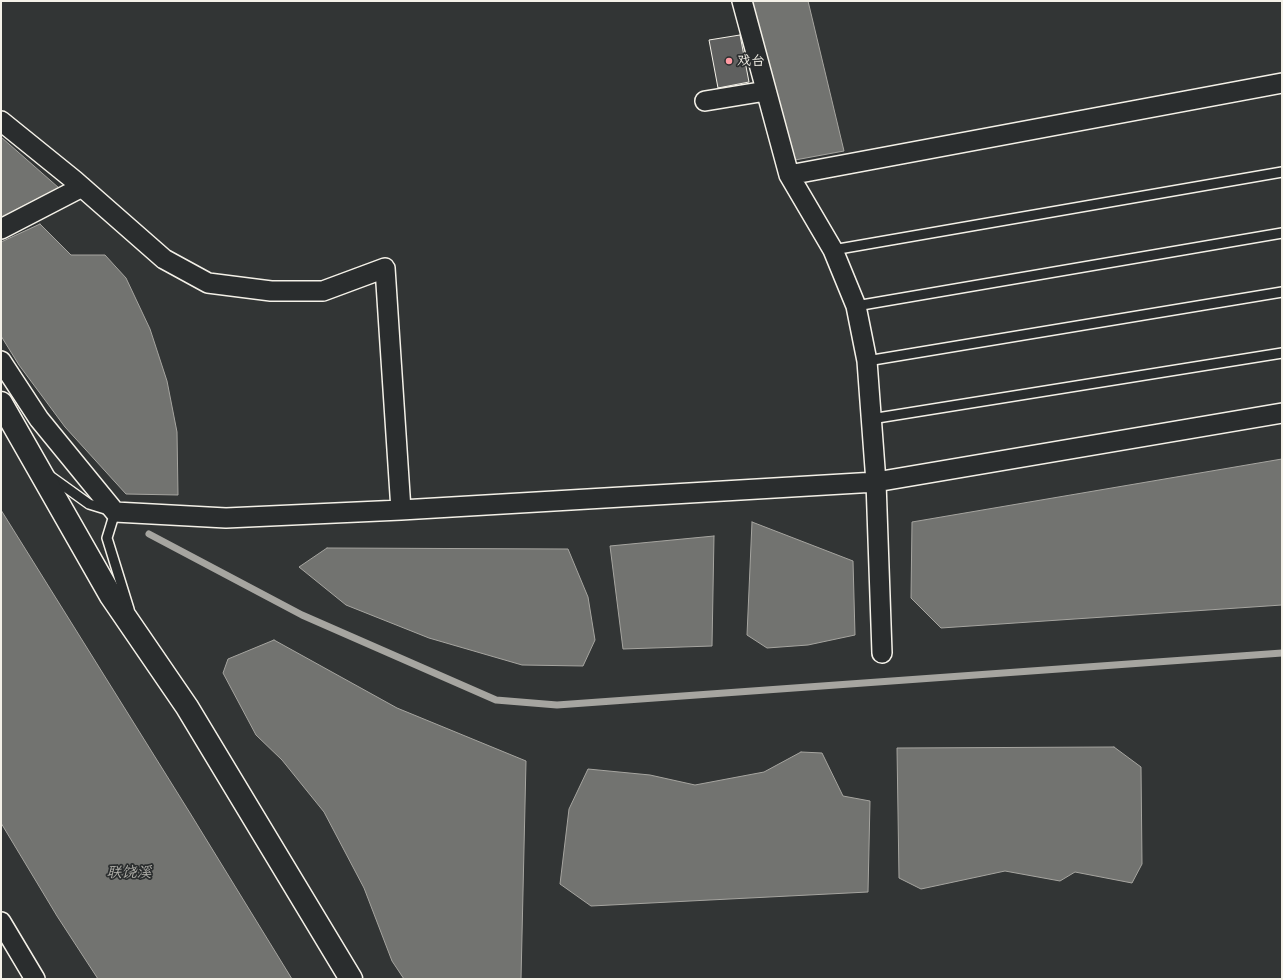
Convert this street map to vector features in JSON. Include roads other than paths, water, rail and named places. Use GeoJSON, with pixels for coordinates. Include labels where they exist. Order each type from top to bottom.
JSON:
{"type":"FeatureCollection","features":[{"type":"Feature","properties":{"kind":"street"},"geometry":{"type":"LineString","coordinates":[[742,1],[789,175],[833,250],[856,306],[867,361],[876,482],[882,653]]}},
{"type":"Feature","properties":{"kind":"street"},"geometry":{"type":"LineString","coordinates":[[789,175],[1282,83]]}},
{"type":"Feature","properties":{"kind":"street"},"geometry":{"type":"LineString","coordinates":[[706,101],[766,91]]}},
{"type":"Feature","properties":{"kind":"street"},"geometry":{"type":"LineString","coordinates":[[1,121],[82,187],[164,259],[208,283],[271,292],[323,290],[385,268],[401,510]]}},
{"type":"Feature","properties":{"kind":"street"},"geometry":{"type":"LineString","coordinates":[[1,229],[82,187]]}},
{"type":"Feature","properties":{"kind":"street"},"geometry":{"type":"LineString","coordinates":[[1,361],[39,420],[115,512],[226,518],[401,510],[876,482],[1282,413]]}},
{"type":"Feature","properties":{"kind":"street"},"geometry":{"type":"LineString","coordinates":[[1,403],[111,596],[187,707],[351,979]]}},
{"type":"Feature","properties":{"kind":"street"},"geometry":{"type":"LineString","coordinates":[[1,922],[35,979]]}},
{"type":"Feature","properties":{"kind":"lane"},"geometry":{"type":"LineString","coordinates":[[833,250],[1282,172]]}},
{"type":"Feature","properties":{"kind":"lane"},"geometry":{"type":"LineString","coordinates":[[856,306],[1282,233]]}},
{"type":"Feature","properties":{"kind":"lane"},"geometry":{"type":"LineString","coordinates":[[867,361],[1282,292]]}},
{"type":"Feature","properties":{"kind":"lane"},"geometry":{"type":"LineString","coordinates":[[871,419],[1282,353]]}},
{"type":"Feature","properties":{"kind":"lane"},"geometry":{"type":"LineString","coordinates":[[37,467],[89,504],[115,512],[107,538],[136,631]]}},
{"type":"Feature","properties":{"kind":"water"},"geometry":{"type":"Polygon","coordinates":[[[752,1],[808,1],[844,151],[795,160],[752,1]]]}},
{"type":"Feature","properties":{"kind":"water"},"geometry":{"type":"Polygon","coordinates":[[[1,137],[59,188],[1,217],[1,137]]]}},
{"type":"Feature","properties":{"kind":"water"},"geometry":{"type":"Polygon","coordinates":[[[40,224],[71,255],[105,255],[126,278],[150,329],[167,381],[177,432],[178,495],[126,494],[65,427],[19,365],[1,336],[1,242],[40,224]]]}},
{"type":"Feature","properties":{"kind":"water"},"geometry":{"type":"Polygon","coordinates":[[[1282,459],[1282,605],[941,628],[911,598],[912,522],[1282,459]]]}},
{"type":"Feature","properties":{"kind":"water","name":"联饶溪"},"geometry":{"type":"Polygon","coordinates":[[[1,510],[292,979],[98,979],[57,916],[1,823],[1,510]]]}},
{"type":"Feature","properties":{"kind":"water"},"geometry":{"type":"Polygon","coordinates":[[[752,522],[853,561],[855,635],[808,645],[767,648],[747,635],[752,522]]]}},
{"type":"Feature","properties":{"kind":"water"},"geometry":{"type":"Polygon","coordinates":[[[714,536],[712,646],[623,649],[610,546],[714,536]]]}},
{"type":"Feature","properties":{"kind":"water"},"geometry":{"type":"Polygon","coordinates":[[[327,548],[568,549],[588,597],[595,640],[583,666],[522,665],[429,638],[346,605],[299,567],[327,548]]]}},
{"type":"Feature","properties":{"kind":"water"},"geometry":{"type":"Polygon","coordinates":[[[274,640],[397,708],[526,761],[521,979],[404,979],[392,961],[364,888],[324,812],[282,760],[256,735],[223,673],[228,659],[274,640]]]}},
{"type":"Feature","properties":{"kind":"water"},"geometry":{"type":"Polygon","coordinates":[[[1114,747],[1141,767],[1142,864],[1132,883],[1075,872],[1060,881],[1005,871],[921,889],[899,878],[897,748],[1114,747]]]}},
{"type":"Feature","properties":{"kind":"water"},"geometry":{"type":"Polygon","coordinates":[[[801,752],[822,753],[843,796],[870,801],[868,892],[591,906],[560,884],[569,809],[588,769],[650,775],[695,785],[764,772],[801,752]]]}},
{"type":"Feature","properties":{"kind":"waterway"},"geometry":{"type":"LineString","coordinates":[[149,534],[302,615],[496,700],[557,705],[1282,653]]}},
{"type":"Feature","properties":{"kind":"place","name":"戏台"},"geometry":{"type":"Point","coordinates":[729,61]}}]}
